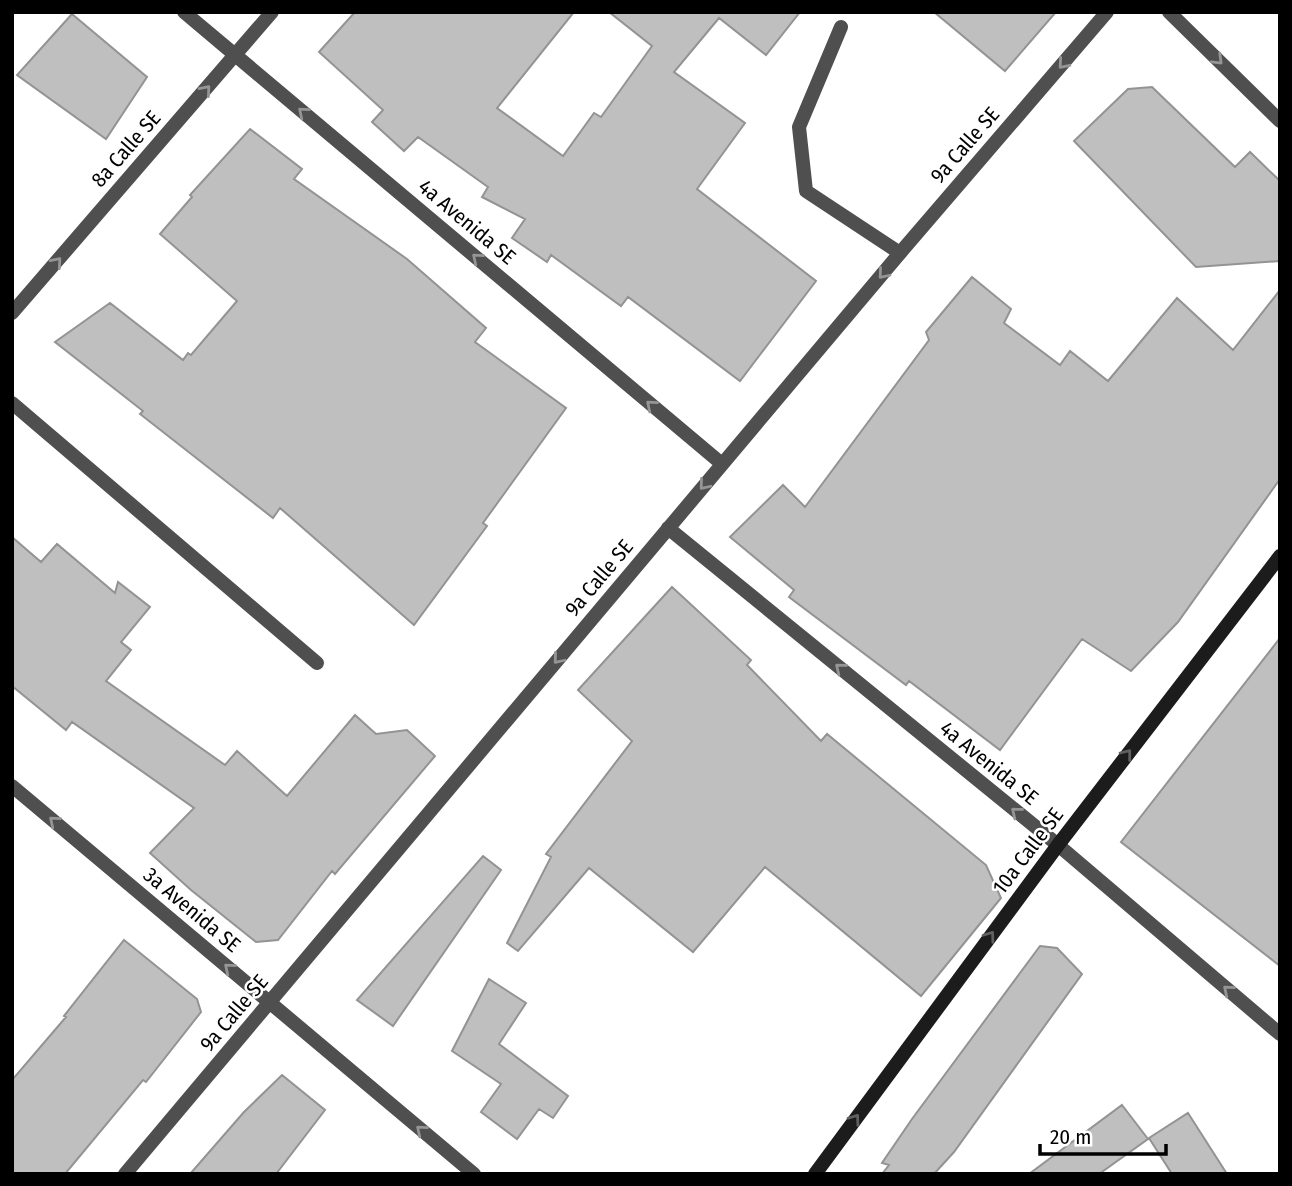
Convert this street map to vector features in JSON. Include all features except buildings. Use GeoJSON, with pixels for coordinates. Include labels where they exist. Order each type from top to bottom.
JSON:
{"type":"FeatureCollection","features":[{"type":"Feature","properties":{"kind":"street","name":"4a Avenida SE"},"geometry":{"type":"LineString","coordinates":[[184,12],[722,464]]}},
{"type":"Feature","properties":{"kind":"street","name":"8a Calle SE"},"geometry":{"type":"LineString","coordinates":[[12,313],[272,12]]}},
{"type":"Feature","properties":{"kind":"street","name":"9a Calle SE"},"geometry":{"type":"LineString","coordinates":[[125,1174],[900,253],[1107,12]]}},
{"type":"Feature","properties":{"kind":"street"},"geometry":{"type":"LineString","coordinates":[[1169,12],[1280,121]]}},
{"type":"Feature","properties":{"kind":"street"},"geometry":{"type":"LineString","coordinates":[[841,27],[799,127],[806,191],[900,253]]}},
{"type":"Feature","properties":{"kind":"street"},"geometry":{"type":"LineString","coordinates":[[12,403],[317,663]]}},
{"type":"Feature","properties":{"kind":"street","name":"4a Avenida SE"},"geometry":{"type":"LineString","coordinates":[[668,528],[1058,845],[1280,1034]]}},
{"type":"Feature","properties":{"kind":"street","name":"10a Calle SE"},"geometry":{"type":"LineString","coordinates":[[815,1174],[1058,845],[1280,556]]}},
{"type":"Feature","properties":{"kind":"street","name":"3a Avenida SE"},"geometry":{"type":"LineString","coordinates":[[12,786],[474,1174]]}}]}
